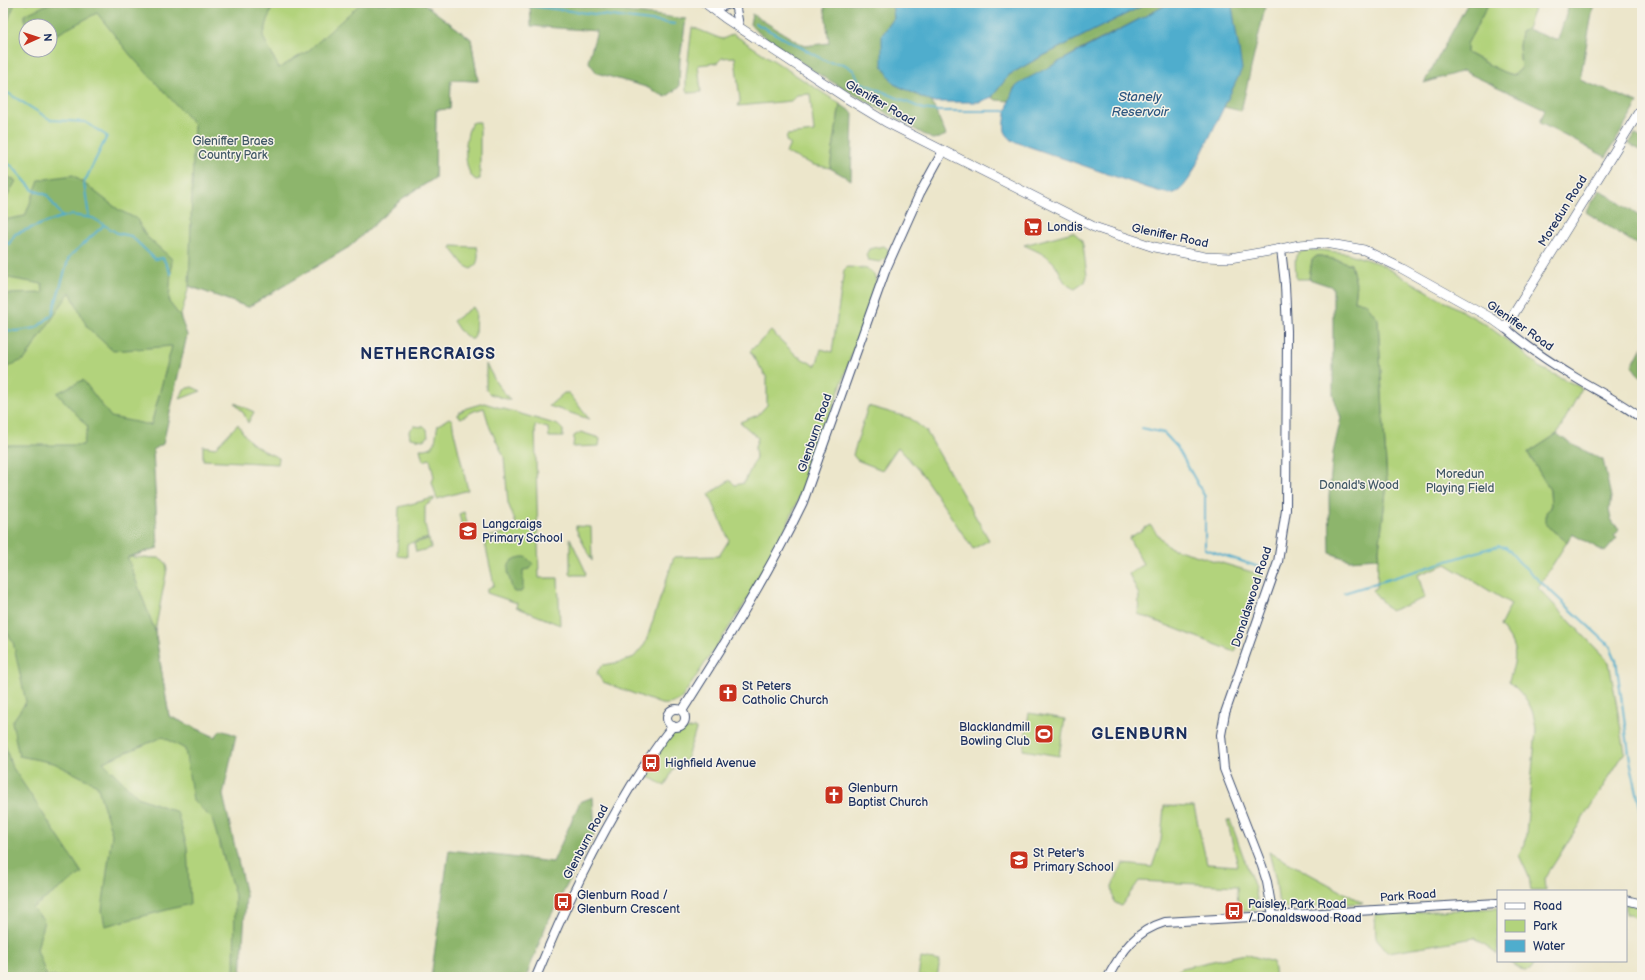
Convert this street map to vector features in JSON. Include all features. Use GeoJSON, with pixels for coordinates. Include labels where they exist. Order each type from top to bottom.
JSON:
{"type":"FeatureCollection","features":[{"type":"Feature","properties":{"kind":"main road","name":"Gleniffer Road"},"geometry":{"type":"LineString","coordinates":[[705,3],[848,99],[886,122],[1094,228],[1154,247],[1206,257],[1230,258],[1299,245],[1325,243],[1364,250],[1491,318],[1505,328]]}},
{"type":"Feature","properties":{"kind":"main road","name":"Moredun Road"},"geometry":{"type":"LineString","coordinates":[[1505,328],[1642,107]]}},
{"type":"Feature","properties":{"kind":"street"},"geometry":{"type":"LineString","coordinates":[[713,9],[734,3],[739,26]]}},
{"type":"Feature","properties":{"kind":"street","name":"Glenburn Road"},"geometry":{"type":"LineString","coordinates":[[682,711],[738,623],[787,535],[803,502],[886,269],[920,193],[944,151]]}},
{"type":"Feature","properties":{"kind":"street","name":"Donaldswood Road"},"geometry":{"type":"LineString","coordinates":[[1272,916],[1267,882],[1262,866],[1224,769],[1221,735],[1225,713],[1278,562],[1286,510],[1287,331],[1285,284],[1281,249]]}},
{"type":"Feature","properties":{"kind":"street","name":"Gleniffer Road"},"geometry":{"type":"LineString","coordinates":[[1505,328],[1524,344],[1576,378],[1626,406],[1642,419]]}},
{"type":"Feature","properties":{"kind":"street"},"geometry":{"type":"LineString","coordinates":[[676,709],[682,711],[685,717],[684,723],[679,726],[672,726],[668,720],[670,713],[676,709]]}},
{"type":"Feature","properties":{"kind":"street","name":"Glenburn Road"},"geometry":{"type":"LineString","coordinates":[[536,977],[570,898],[603,835],[656,745],[672,726]]}},
{"type":"Feature","properties":{"kind":"street"},"geometry":{"type":"LineString","coordinates":[[1627,900],[1642,904]]}},
{"type":"Feature","properties":{"kind":"street","name":"Park Road"},"geometry":{"type":"LineString","coordinates":[[1108,977],[1123,951],[1140,934],[1152,926],[1165,922],[1497,903]]}},
{"type":"Feature","properties":{"kind":"green space","name":"Gleniffer Braes Country Park"},"geometry":{"type":"Polygon","coordinates":[[[3,3],[425,3],[425,5],[471,39],[478,81],[451,80],[450,109],[436,110],[435,178],[403,198],[349,247],[248,307],[189,286],[151,425],[158,548],[130,557],[159,558],[164,561],[167,569],[155,631],[169,716],[215,737],[217,789],[239,882],[238,977],[3,977],[3,3]]]}},
{"type":"Feature","properties":{"kind":"green space"},"geometry":{"type":"Polygon","coordinates":[[[3,3],[15,3],[3,34],[3,3]]]}},
{"type":"Feature","properties":{"kind":"green space"},"geometry":{"type":"Polygon","coordinates":[[[50,3],[273,3],[263,37],[279,68],[308,51],[361,3],[423,3],[471,39],[478,81],[451,80],[450,109],[436,110],[435,178],[403,198],[349,247],[248,307],[189,286],[194,124],[131,56],[97,13],[58,34],[58,18],[25,18],[24,15],[50,3]]]}},
{"type":"Feature","properties":{"kind":"green space"},"geometry":{"type":"Polygon","coordinates":[[[530,3],[556,3],[686,19],[680,59],[679,87],[666,97],[646,87],[597,73],[588,61],[597,31],[531,26],[530,3]]]}},
{"type":"Feature","properties":{"kind":"green space"},"geometry":{"type":"Polygon","coordinates":[[[824,3],[892,3],[894,18],[882,35],[894,84],[932,102],[946,135],[932,139],[815,72],[755,30],[750,24],[752,14],[804,46],[829,43],[824,3]]]}},
{"type":"Feature","properties":{"kind":"green space"},"geometry":{"type":"Polygon","coordinates":[[[1148,3],[1170,3],[1080,50],[1014,88],[1010,101],[996,100],[992,97],[1009,75],[1035,60],[1148,3]]]}},
{"type":"Feature","properties":{"kind":"green space"},"geometry":{"type":"Polygon","coordinates":[[[1230,3],[1261,3],[1265,8],[1241,111],[1224,107],[1241,69],[1232,6],[1230,3]]]}},
{"type":"Feature","properties":{"kind":"green space"},"geometry":{"type":"Polygon","coordinates":[[[1468,3],[1489,3],[1467,44],[1467,53],[1497,69],[1514,75],[1521,69],[1519,46],[1521,32],[1527,29],[1558,40],[1568,8],[1565,3],[1594,3],[1580,80],[1638,103],[1606,157],[1540,123],[1545,109],[1463,71],[1424,83],[1468,3]]]}},
{"type":"Feature","properties":{"kind":"green space"},"geometry":{"type":"Polygon","coordinates":[[[1489,3],[1536,3],[1527,29],[1521,32],[1519,46],[1521,69],[1514,75],[1497,69],[1467,53],[1467,44],[1489,3]]]}},
{"type":"Feature","properties":{"kind":"green space"},"geometry":{"type":"Polygon","coordinates":[[[692,27],[723,39],[733,34],[840,104],[830,168],[814,165],[786,153],[790,144],[786,141],[787,135],[814,132],[810,94],[797,95],[791,101],[738,106],[740,101],[735,57],[722,58],[717,63],[698,65],[701,92],[690,93],[686,90],[686,77],[692,27]]]}},
{"type":"Feature","properties":{"kind":"green space"},"geometry":{"type":"Polygon","coordinates":[[[840,104],[853,113],[851,180],[830,168],[840,104]]]}},
{"type":"Feature","properties":{"kind":"green space"},"geometry":{"type":"Polygon","coordinates":[[[480,122],[480,179],[476,180],[471,176],[466,162],[467,136],[472,123],[480,122]]]}},
{"type":"Feature","properties":{"kind":"green space"},"geometry":{"type":"Polygon","coordinates":[[[1635,134],[1642,139],[1642,151],[1629,144],[1635,134]]]}},
{"type":"Feature","properties":{"kind":"green space"},"geometry":{"type":"Polygon","coordinates":[[[3,174],[16,181],[3,204],[3,174]]]}},
{"type":"Feature","properties":{"kind":"green space"},"geometry":{"type":"Polygon","coordinates":[[[73,175],[119,210],[137,219],[146,236],[172,259],[169,302],[180,316],[187,335],[163,444],[153,450],[158,548],[128,557],[128,559],[155,631],[169,716],[215,737],[221,730],[236,735],[223,795],[246,895],[241,977],[234,977],[235,895],[212,819],[193,800],[185,749],[163,737],[103,762],[138,797],[177,812],[187,847],[190,904],[105,926],[102,910],[112,834],[97,785],[54,763],[19,756],[12,722],[26,702],[13,642],[3,626],[3,445],[83,445],[88,427],[57,393],[83,380],[111,417],[151,425],[172,346],[113,351],[87,327],[70,292],[25,359],[3,369],[3,342],[8,338],[3,333],[3,298],[5,294],[43,293],[42,284],[3,277],[3,220],[25,216],[39,180],[73,175]]]}},
{"type":"Feature","properties":{"kind":"green space"},"geometry":{"type":"Polygon","coordinates":[[[1600,190],[1642,218],[1642,248],[1586,212],[1600,190]]]}},
{"type":"Feature","properties":{"kind":"green space"},"geometry":{"type":"Polygon","coordinates":[[[1073,232],[1081,239],[1083,245],[1087,276],[1085,282],[1075,289],[1070,287],[1064,281],[1057,267],[1051,260],[1040,252],[1024,245],[1073,232]]]}},
{"type":"Feature","properties":{"kind":"green space"},"geometry":{"type":"Polygon","coordinates":[[[452,246],[477,247],[478,260],[476,265],[471,269],[464,265],[451,248],[452,246]]]}},
{"type":"Feature","properties":{"kind":"green space"},"geometry":{"type":"Polygon","coordinates":[[[884,246],[889,250],[886,258],[880,262],[868,260],[866,255],[869,249],[884,246]]]}},
{"type":"Feature","properties":{"kind":"green space","name":"Moredun Playing Field"},"geometry":{"type":"Polygon","coordinates":[[[1320,250],[1347,253],[1380,264],[1485,324],[1519,349],[1539,367],[1582,388],[1557,434],[1528,453],[1550,490],[1551,508],[1546,525],[1567,542],[1538,588],[1609,662],[1625,752],[1545,878],[1546,890],[1531,890],[1529,877],[1519,855],[1525,844],[1536,730],[1533,714],[1528,702],[1509,681],[1515,658],[1514,648],[1507,634],[1500,626],[1511,604],[1446,564],[1418,575],[1425,598],[1390,611],[1372,590],[1377,588],[1378,558],[1387,484],[1378,320],[1354,301],[1356,284],[1351,264],[1317,256],[1312,260],[1309,279],[1296,279],[1296,258],[1299,252],[1320,250]]]}},
{"type":"Feature","properties":{"kind":"green space","name":"Donald's Wood"},"geometry":{"type":"Polygon","coordinates":[[[1317,256],[1351,264],[1356,284],[1354,301],[1365,302],[1378,319],[1387,484],[1378,558],[1349,560],[1330,553],[1329,496],[1333,453],[1341,418],[1333,395],[1333,287],[1309,279],[1312,260],[1317,256]]]}},
{"type":"Feature","properties":{"kind":"green space"},"geometry":{"type":"Polygon","coordinates":[[[847,267],[862,268],[871,271],[875,278],[876,284],[814,463],[788,523],[768,563],[744,605],[681,699],[674,703],[661,704],[603,682],[597,674],[598,670],[603,665],[621,662],[634,657],[645,644],[674,557],[719,556],[729,540],[709,494],[730,480],[735,485],[744,483],[756,458],[755,447],[758,438],[740,422],[758,415],[767,405],[767,378],[750,351],[771,331],[797,356],[816,366],[821,349],[832,352],[844,270],[847,267]]]}},
{"type":"Feature","properties":{"kind":"green space"},"geometry":{"type":"Polygon","coordinates":[[[473,307],[476,312],[475,336],[473,339],[470,339],[459,330],[453,321],[473,307]]]}},
{"type":"Feature","properties":{"kind":"green space"},"geometry":{"type":"Polygon","coordinates":[[[1642,347],[1642,374],[1640,377],[1632,366],[1642,347]]]}},
{"type":"Feature","properties":{"kind":"green space"},"geometry":{"type":"Polygon","coordinates":[[[486,364],[497,384],[510,400],[490,394],[486,390],[486,364]]]}},
{"type":"Feature","properties":{"kind":"green space"},"geometry":{"type":"Polygon","coordinates":[[[192,387],[201,391],[180,399],[184,389],[192,387]]]}},
{"type":"Feature","properties":{"kind":"green space"},"geometry":{"type":"Polygon","coordinates":[[[564,393],[569,393],[589,419],[549,406],[564,393]]]}},
{"type":"Feature","properties":{"kind":"green space"},"geometry":{"type":"Polygon","coordinates":[[[235,403],[254,412],[248,423],[244,414],[235,403]]]}},
{"type":"Feature","properties":{"kind":"green space"},"geometry":{"type":"Polygon","coordinates":[[[484,403],[558,425],[563,430],[563,437],[549,437],[548,428],[535,425],[539,578],[558,578],[560,625],[516,607],[517,603],[487,593],[487,589],[494,585],[485,543],[486,538],[518,529],[508,503],[504,457],[490,428],[484,408],[474,411],[461,418],[458,416],[458,413],[467,408],[484,403]]]}},
{"type":"Feature","properties":{"kind":"green space"},"geometry":{"type":"Polygon","coordinates":[[[868,406],[910,418],[926,431],[989,540],[973,549],[922,474],[898,447],[882,470],[857,460],[853,455],[868,406]]]}},
{"type":"Feature","properties":{"kind":"green space"},"geometry":{"type":"Polygon","coordinates":[[[449,418],[452,420],[468,490],[437,499],[432,482],[434,477],[430,459],[423,461],[420,449],[430,448],[433,445],[436,439],[438,425],[449,418]]]}},
{"type":"Feature","properties":{"kind":"green space"},"geometry":{"type":"Polygon","coordinates":[[[238,424],[250,441],[266,452],[279,458],[278,464],[203,460],[203,446],[215,448],[238,424]]]}},
{"type":"Feature","properties":{"kind":"green space"},"geometry":{"type":"Polygon","coordinates":[[[414,426],[424,427],[427,429],[428,437],[423,440],[410,438],[409,431],[414,426]]]}},
{"type":"Feature","properties":{"kind":"green space"},"geometry":{"type":"Polygon","coordinates":[[[581,432],[599,438],[599,446],[573,447],[574,436],[581,432]]]}},
{"type":"Feature","properties":{"kind":"green space"},"geometry":{"type":"Polygon","coordinates":[[[1557,434],[1571,444],[1603,460],[1611,497],[1609,510],[1611,519],[1619,530],[1614,536],[1617,538],[1605,552],[1572,534],[1567,542],[1546,525],[1546,512],[1551,508],[1550,490],[1528,453],[1557,434]]]}},
{"type":"Feature","properties":{"kind":"green space"},"geometry":{"type":"Polygon","coordinates":[[[434,498],[434,500],[425,506],[425,524],[428,538],[407,544],[407,557],[397,556],[399,507],[434,498]]]}},
{"type":"Feature","properties":{"kind":"green space"},"geometry":{"type":"Polygon","coordinates":[[[464,512],[472,540],[471,541],[465,538],[459,514],[464,512]]]}},
{"type":"Feature","properties":{"kind":"green space"},"geometry":{"type":"Polygon","coordinates":[[[1150,525],[1168,547],[1262,575],[1235,652],[1138,614],[1139,595],[1129,574],[1143,564],[1129,538],[1150,525]]]}},
{"type":"Feature","properties":{"kind":"green space"},"geometry":{"type":"Polygon","coordinates":[[[576,526],[591,527],[592,561],[576,529],[576,526]]]}},
{"type":"Feature","properties":{"kind":"green space"},"geometry":{"type":"Polygon","coordinates":[[[570,538],[586,575],[572,575],[570,573],[570,538]]]}},
{"type":"Feature","properties":{"kind":"green space"},"geometry":{"type":"Polygon","coordinates":[[[429,539],[431,548],[416,552],[414,543],[429,539]]]}},
{"type":"Feature","properties":{"kind":"green space"},"geometry":{"type":"Polygon","coordinates":[[[526,557],[533,564],[530,569],[523,570],[523,589],[521,592],[514,592],[508,570],[509,565],[515,559],[526,557]]]}},
{"type":"Feature","properties":{"kind":"green space","name":"Blacklandmill Bowling Club"},"geometry":{"type":"Polygon","coordinates":[[[1029,713],[1065,719],[1059,756],[1023,750],[1029,713]]]}},
{"type":"Feature","properties":{"kind":"green space"},"geometry":{"type":"Polygon","coordinates":[[[694,728],[696,730],[684,766],[676,764],[665,786],[647,776],[654,765],[657,749],[665,740],[673,733],[694,728]]]}},
{"type":"Feature","properties":{"kind":"green space"},"geometry":{"type":"Polygon","coordinates":[[[3,738],[11,765],[82,873],[32,908],[44,920],[37,950],[47,977],[3,977],[3,738]]]}},
{"type":"Feature","properties":{"kind":"green space"},"geometry":{"type":"Polygon","coordinates":[[[593,797],[595,832],[547,923],[526,977],[431,977],[449,850],[553,862],[580,802],[593,797]]]}},
{"type":"Feature","properties":{"kind":"green space"},"geometry":{"type":"Polygon","coordinates":[[[1164,806],[1194,807],[1207,864],[1238,866],[1227,820],[1230,820],[1255,888],[1258,904],[1256,910],[1238,912],[1237,886],[1139,881],[1121,906],[1114,902],[1112,886],[1123,864],[1152,867],[1161,840],[1164,806]]]}},
{"type":"Feature","properties":{"kind":"green space"},"geometry":{"type":"Polygon","coordinates":[[[1269,852],[1363,903],[1287,908],[1278,898],[1276,881],[1269,852]]]}},
{"type":"Feature","properties":{"kind":"green space"},"geometry":{"type":"Polygon","coordinates":[[[1627,903],[1642,908],[1642,925],[1631,914],[1627,914],[1627,903]]]}},
{"type":"Feature","properties":{"kind":"green space"},"geometry":{"type":"Polygon","coordinates":[[[1497,908],[1497,953],[1475,938],[1388,952],[1376,938],[1375,914],[1497,908]]]}},
{"type":"Feature","properties":{"kind":"green space"},"geometry":{"type":"Polygon","coordinates":[[[1245,954],[1273,962],[1275,977],[1171,977],[1181,968],[1245,954]]]}},
{"type":"Feature","properties":{"kind":"green space"},"geometry":{"type":"Polygon","coordinates":[[[921,958],[940,961],[937,977],[918,977],[921,958]]]}},
{"type":"Feature","properties":{"kind":"green space"},"geometry":{"type":"Polygon","coordinates":[[[1510,962],[1536,962],[1530,970],[1524,971],[1510,962]]]}},
{"type":"Feature","properties":{"kind":"water"},"geometry":{"type":"Polygon","coordinates":[[[892,3],[1148,3],[1035,60],[1009,75],[992,97],[979,102],[932,102],[894,84],[882,65],[882,35],[894,18],[892,3]]]}},
{"type":"Feature","properties":{"kind":"water","name":"Stanely Reservoir"},"geometry":{"type":"Polygon","coordinates":[[[1170,3],[1230,3],[1232,6],[1242,69],[1191,176],[1181,189],[1177,192],[1168,193],[1148,188],[1013,141],[1008,136],[1005,131],[1005,127],[1008,104],[1014,89],[1023,81],[1170,3]]]}},
{"type":"Feature","properties":{"kind":"waterway"},"geometry":{"type":"LineString","coordinates":[[522,5],[675,24]]}},
{"type":"Feature","properties":{"kind":"waterway"},"geometry":{"type":"LineString","coordinates":[[755,23],[828,62],[844,64],[853,70],[860,82],[923,109],[938,111],[1007,111]]}},
{"type":"Feature","properties":{"kind":"waterway"},"geometry":{"type":"LineString","coordinates":[[3,90],[51,120],[85,122],[107,136],[84,183],[89,217]]}},
{"type":"Feature","properties":{"kind":"waterway"},"geometry":{"type":"LineString","coordinates":[[3,161],[12,166],[33,190],[47,195],[62,217]]}},
{"type":"Feature","properties":{"kind":"waterway"},"geometry":{"type":"LineString","coordinates":[[3,242],[9,244],[15,234],[58,218],[71,215],[93,218],[117,233],[131,236],[155,259],[163,258],[171,274]]}},
{"type":"Feature","properties":{"kind":"waterway"},"geometry":{"type":"LineString","coordinates":[[3,330],[16,331],[36,328],[52,315],[69,257],[104,225]]}},
{"type":"Feature","properties":{"kind":"waterway"},"geometry":{"type":"LineString","coordinates":[[1142,428],[1164,433],[1177,447],[1205,497],[1205,549],[1265,569]]}},
{"type":"Feature","properties":{"kind":"waterway"},"geometry":{"type":"LineString","coordinates":[[1344,593],[1490,548],[1499,546],[1506,547],[1519,562],[1610,646],[1616,660],[1630,760],[1642,816]]}},
{"type":"Feature","properties":{"kind":"waterway"},"geometry":{"type":"LineString","coordinates":[[1640,880],[1642,876]]}},
{"type":"Feature","properties":{"kind":"place","name":"Londis"},"geometry":{"type":"Point","coordinates":[1033,227]}},
{"type":"Feature","properties":{"kind":"place","name":"Langcraigs Primary School"},"geometry":{"type":"Point","coordinates":[468,531]}},
{"type":"Feature","properties":{"kind":"place","name":"St Peters Catholic Church"},"geometry":{"type":"Point","coordinates":[728,693]}},
{"type":"Feature","properties":{"kind":"place","name":"Blacklandmill Bowling Club"},"geometry":{"type":"Point","coordinates":[1044,734]}},
{"type":"Feature","properties":{"kind":"place","name":"Highfield Avenue"},"geometry":{"type":"Point","coordinates":[651,763]}},
{"type":"Feature","properties":{"kind":"place","name":"Glenburn Baptist Church"},"geometry":{"type":"Point","coordinates":[834,795]}},
{"type":"Feature","properties":{"kind":"place","name":"St Peter's Primary School"},"geometry":{"type":"Point","coordinates":[1019,860]}},
{"type":"Feature","properties":{"kind":"place","name":"Glenburn Road / Glenburn Crescent"},"geometry":{"type":"Point","coordinates":[563,902]}},
{"type":"Feature","properties":{"kind":"place","name":"Paisley, Park Road / Donaldswood Road"},"geometry":{"type":"Point","coordinates":[1234,911]}},
{"type":"Feature","properties":{"kind":"district","name":"NETHERCRAIGS"},"geometry":{"type":"Point","coordinates":[428,354]}},
{"type":"Feature","properties":{"kind":"district","name":"GLENBURN"},"geometry":{"type":"Point","coordinates":[1140,734]}}]}
